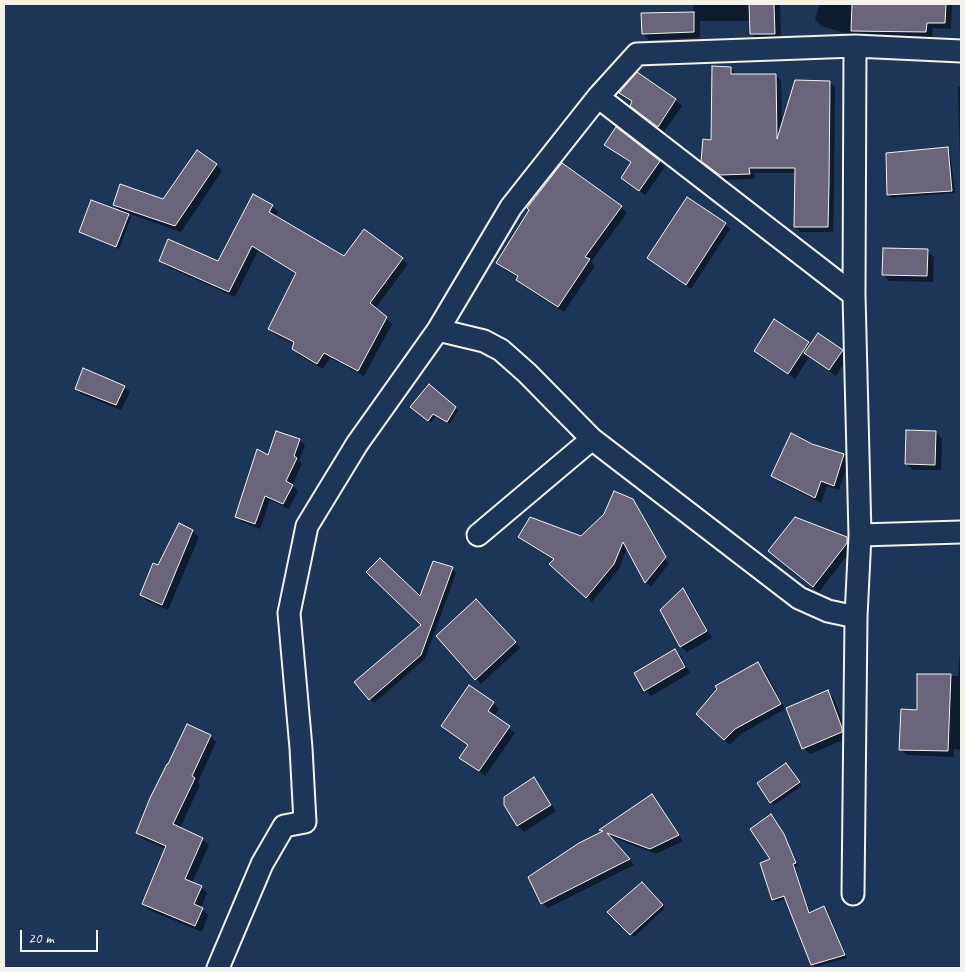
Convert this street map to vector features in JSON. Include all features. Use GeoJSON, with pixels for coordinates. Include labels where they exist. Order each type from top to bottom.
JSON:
{"type":"FeatureCollection","features":[{"type":"Feature","properties":{"kind":"street"},"geometry":{"type":"LineString","coordinates":[[853,894],[856,617],[860,534],[854,295],[855,46]]}},
{"type":"Feature","properties":{"kind":"street"},"geometry":{"type":"LineString","coordinates":[[218,968],[262,864],[284,826],[305,822],[301,748],[289,613],[306,526],[357,444],[438,330],[511,207],[598,97],[637,54],[855,46],[961,51]]}},
{"type":"Feature","properties":{"kind":"street"},"geometry":{"type":"LineString","coordinates":[[598,97],[854,295]]}},
{"type":"Feature","properties":{"kind":"street"},"geometry":{"type":"LineString","coordinates":[[438,330],[484,341],[501,350],[527,373],[592,439],[799,598],[828,611],[856,617]]}},
{"type":"Feature","properties":{"kind":"street"},"geometry":{"type":"LineString","coordinates":[[478,535],[592,439]]}},
{"type":"Feature","properties":{"kind":"street"},"geometry":{"type":"LineString","coordinates":[[860,534],[961,532]]}},
{"type":"Feature","properties":{"kind":"building"},"geometry":{"type":"Polygon","coordinates":[[[749,4],[774,4],[775,34],[750,34],[749,4]]]}},
{"type":"Feature","properties":{"kind":"building"},"geometry":{"type":"Polygon","coordinates":[[[852,4],[946,4],[945,23],[927,23],[926,32],[851,31],[852,4]]]}},
{"type":"Feature","properties":{"kind":"building"},"geometry":{"type":"Polygon","coordinates":[[[694,12],[694,32],[642,34],[641,13],[694,12]]]}},
{"type":"Feature","properties":{"kind":"building"},"geometry":{"type":"Polygon","coordinates":[[[712,66],[731,67],[731,74],[776,74],[777,139],[795,80],[830,81],[828,227],[794,227],[795,168],[749,168],[750,174],[720,175],[701,161],[703,139],[711,140],[712,66]]]}},
{"type":"Feature","properties":{"kind":"building"},"geometry":{"type":"Polygon","coordinates":[[[637,72],[676,99],[658,127],[630,106],[632,101],[619,93],[637,72]]]}},
{"type":"Feature","properties":{"kind":"building"},"geometry":{"type":"Polygon","coordinates":[[[616,127],[660,161],[639,191],[621,178],[631,162],[604,145],[616,127]]]}},
{"type":"Feature","properties":{"kind":"building"},"geometry":{"type":"Polygon","coordinates":[[[948,147],[952,191],[887,195],[886,153],[948,147]]]}},
{"type":"Feature","properties":{"kind":"building"},"geometry":{"type":"Polygon","coordinates":[[[197,150],[217,164],[175,226],[113,205],[120,184],[163,199],[197,150]]]}},
{"type":"Feature","properties":{"kind":"building"},"geometry":{"type":"Polygon","coordinates":[[[562,163],[622,206],[585,257],[590,259],[558,307],[516,280],[518,276],[496,263],[529,210],[527,208],[562,163]]]}},
{"type":"Feature","properties":{"kind":"building"},"geometry":{"type":"Polygon","coordinates":[[[253,194],[273,205],[269,212],[344,256],[364,229],[403,258],[370,303],[387,317],[358,371],[324,353],[317,364],[292,349],[294,342],[268,329],[296,273],[252,246],[229,292],[159,261],[168,239],[218,261],[253,194]]]}},
{"type":"Feature","properties":{"kind":"building"},"geometry":{"type":"Polygon","coordinates":[[[687,197],[726,223],[686,285],[647,258],[687,197]]]}},
{"type":"Feature","properties":{"kind":"building"},"geometry":{"type":"Polygon","coordinates":[[[91,200],[129,214],[116,247],[79,232],[91,200]]]}},
{"type":"Feature","properties":{"kind":"building"},"geometry":{"type":"Polygon","coordinates":[[[883,248],[928,249],[927,276],[882,275],[883,248]]]}},
{"type":"Feature","properties":{"kind":"building"},"geometry":{"type":"Polygon","coordinates":[[[774,319],[809,342],[788,374],[754,351],[774,319]]]}},
{"type":"Feature","properties":{"kind":"building"},"geometry":{"type":"Polygon","coordinates":[[[818,333],[843,350],[829,370],[804,353],[818,333]]]}},
{"type":"Feature","properties":{"kind":"building"},"geometry":{"type":"Polygon","coordinates":[[[83,368],[125,386],[116,405],[75,389],[83,368]]]}},
{"type":"Feature","properties":{"kind":"building"},"geometry":{"type":"Polygon","coordinates":[[[429,384],[456,407],[447,422],[433,414],[428,421],[410,407],[429,384]]]}},
{"type":"Feature","properties":{"kind":"building"},"geometry":{"type":"Polygon","coordinates":[[[906,430],[936,431],[935,465],[905,464],[906,430]]]}},
{"type":"Feature","properties":{"kind":"building"},"geometry":{"type":"Polygon","coordinates":[[[276,431],[300,439],[294,456],[297,458],[286,481],[293,485],[283,504],[265,496],[255,524],[235,517],[257,449],[268,455],[276,431]]]}},
{"type":"Feature","properties":{"kind":"building"},"geometry":{"type":"Polygon","coordinates":[[[791,433],[812,444],[844,454],[834,486],[821,481],[815,498],[771,476],[791,433]]]}},
{"type":"Feature","properties":{"kind":"building"},"geometry":{"type":"Polygon","coordinates":[[[614,491],[633,499],[666,557],[645,583],[623,542],[614,564],[586,598],[549,564],[554,559],[518,537],[530,517],[581,536],[604,514],[614,491]]]}},
{"type":"Feature","properties":{"kind":"building"},"geometry":{"type":"Polygon","coordinates":[[[795,517],[847,537],[847,543],[813,587],[768,551],[795,517]]]}},
{"type":"Feature","properties":{"kind":"building"},"geometry":{"type":"Polygon","coordinates":[[[179,523],[193,530],[162,605],[140,595],[153,563],[158,565],[179,523]]]}},
{"type":"Feature","properties":{"kind":"building"},"geometry":{"type":"Polygon","coordinates":[[[380,558],[420,596],[433,561],[453,567],[421,655],[369,700],[354,682],[421,625],[366,572],[380,558]]]}},
{"type":"Feature","properties":{"kind":"building"},"geometry":{"type":"Polygon","coordinates":[[[683,588],[707,631],[680,647],[660,610],[683,588]]]}},
{"type":"Feature","properties":{"kind":"building"},"geometry":{"type":"Polygon","coordinates":[[[476,599],[516,642],[475,680],[436,636],[476,599]]]}},
{"type":"Feature","properties":{"kind":"building"},"geometry":{"type":"Polygon","coordinates":[[[675,649],[685,667],[644,691],[634,673],[675,649]]]}},
{"type":"Feature","properties":{"kind":"building"},"geometry":{"type":"Polygon","coordinates":[[[758,662],[781,704],[735,729],[724,740],[696,714],[717,689],[715,686],[758,662]]]}},
{"type":"Feature","properties":{"kind":"building"},"geometry":{"type":"Polygon","coordinates":[[[917,674],[951,674],[948,751],[899,750],[901,709],[917,710],[917,674]]]}},
{"type":"Feature","properties":{"kind":"building"},"geometry":{"type":"Polygon","coordinates":[[[469,685],[494,702],[488,711],[510,726],[479,771],[459,758],[468,745],[441,726],[469,685]]]}},
{"type":"Feature","properties":{"kind":"building"},"geometry":{"type":"Polygon","coordinates":[[[828,690],[842,732],[802,749],[786,708],[828,690]]]}},
{"type":"Feature","properties":{"kind":"building"},"geometry":{"type":"Polygon","coordinates":[[[187,724],[211,735],[192,776],[195,778],[173,824],[203,838],[185,879],[202,886],[194,904],[203,908],[195,926],[142,904],[166,846],[136,833],[150,798],[187,724]]]}},
{"type":"Feature","properties":{"kind":"building"},"geometry":{"type":"Polygon","coordinates":[[[786,763],[800,782],[770,803],[757,783],[786,763]]]}},
{"type":"Feature","properties":{"kind":"building"},"geometry":{"type":"Polygon","coordinates":[[[534,777],[551,805],[517,826],[504,805],[504,797],[534,777]]]}},
{"type":"Feature","properties":{"kind":"building"},"geometry":{"type":"Polygon","coordinates":[[[652,794],[679,835],[650,849],[607,833],[630,859],[541,904],[528,877],[579,843],[603,831],[599,830],[652,794]]]}},
{"type":"Feature","properties":{"kind":"building"},"geometry":{"type":"Polygon","coordinates":[[[771,814],[784,834],[796,863],[793,864],[809,913],[824,906],[845,955],[811,965],[784,896],[772,900],[760,863],[770,859],[750,829],[771,814]]]}},
{"type":"Feature","properties":{"kind":"building"},"geometry":{"type":"Polygon","coordinates":[[[642,882],[663,905],[630,935],[607,912],[642,882]]]}}]}
